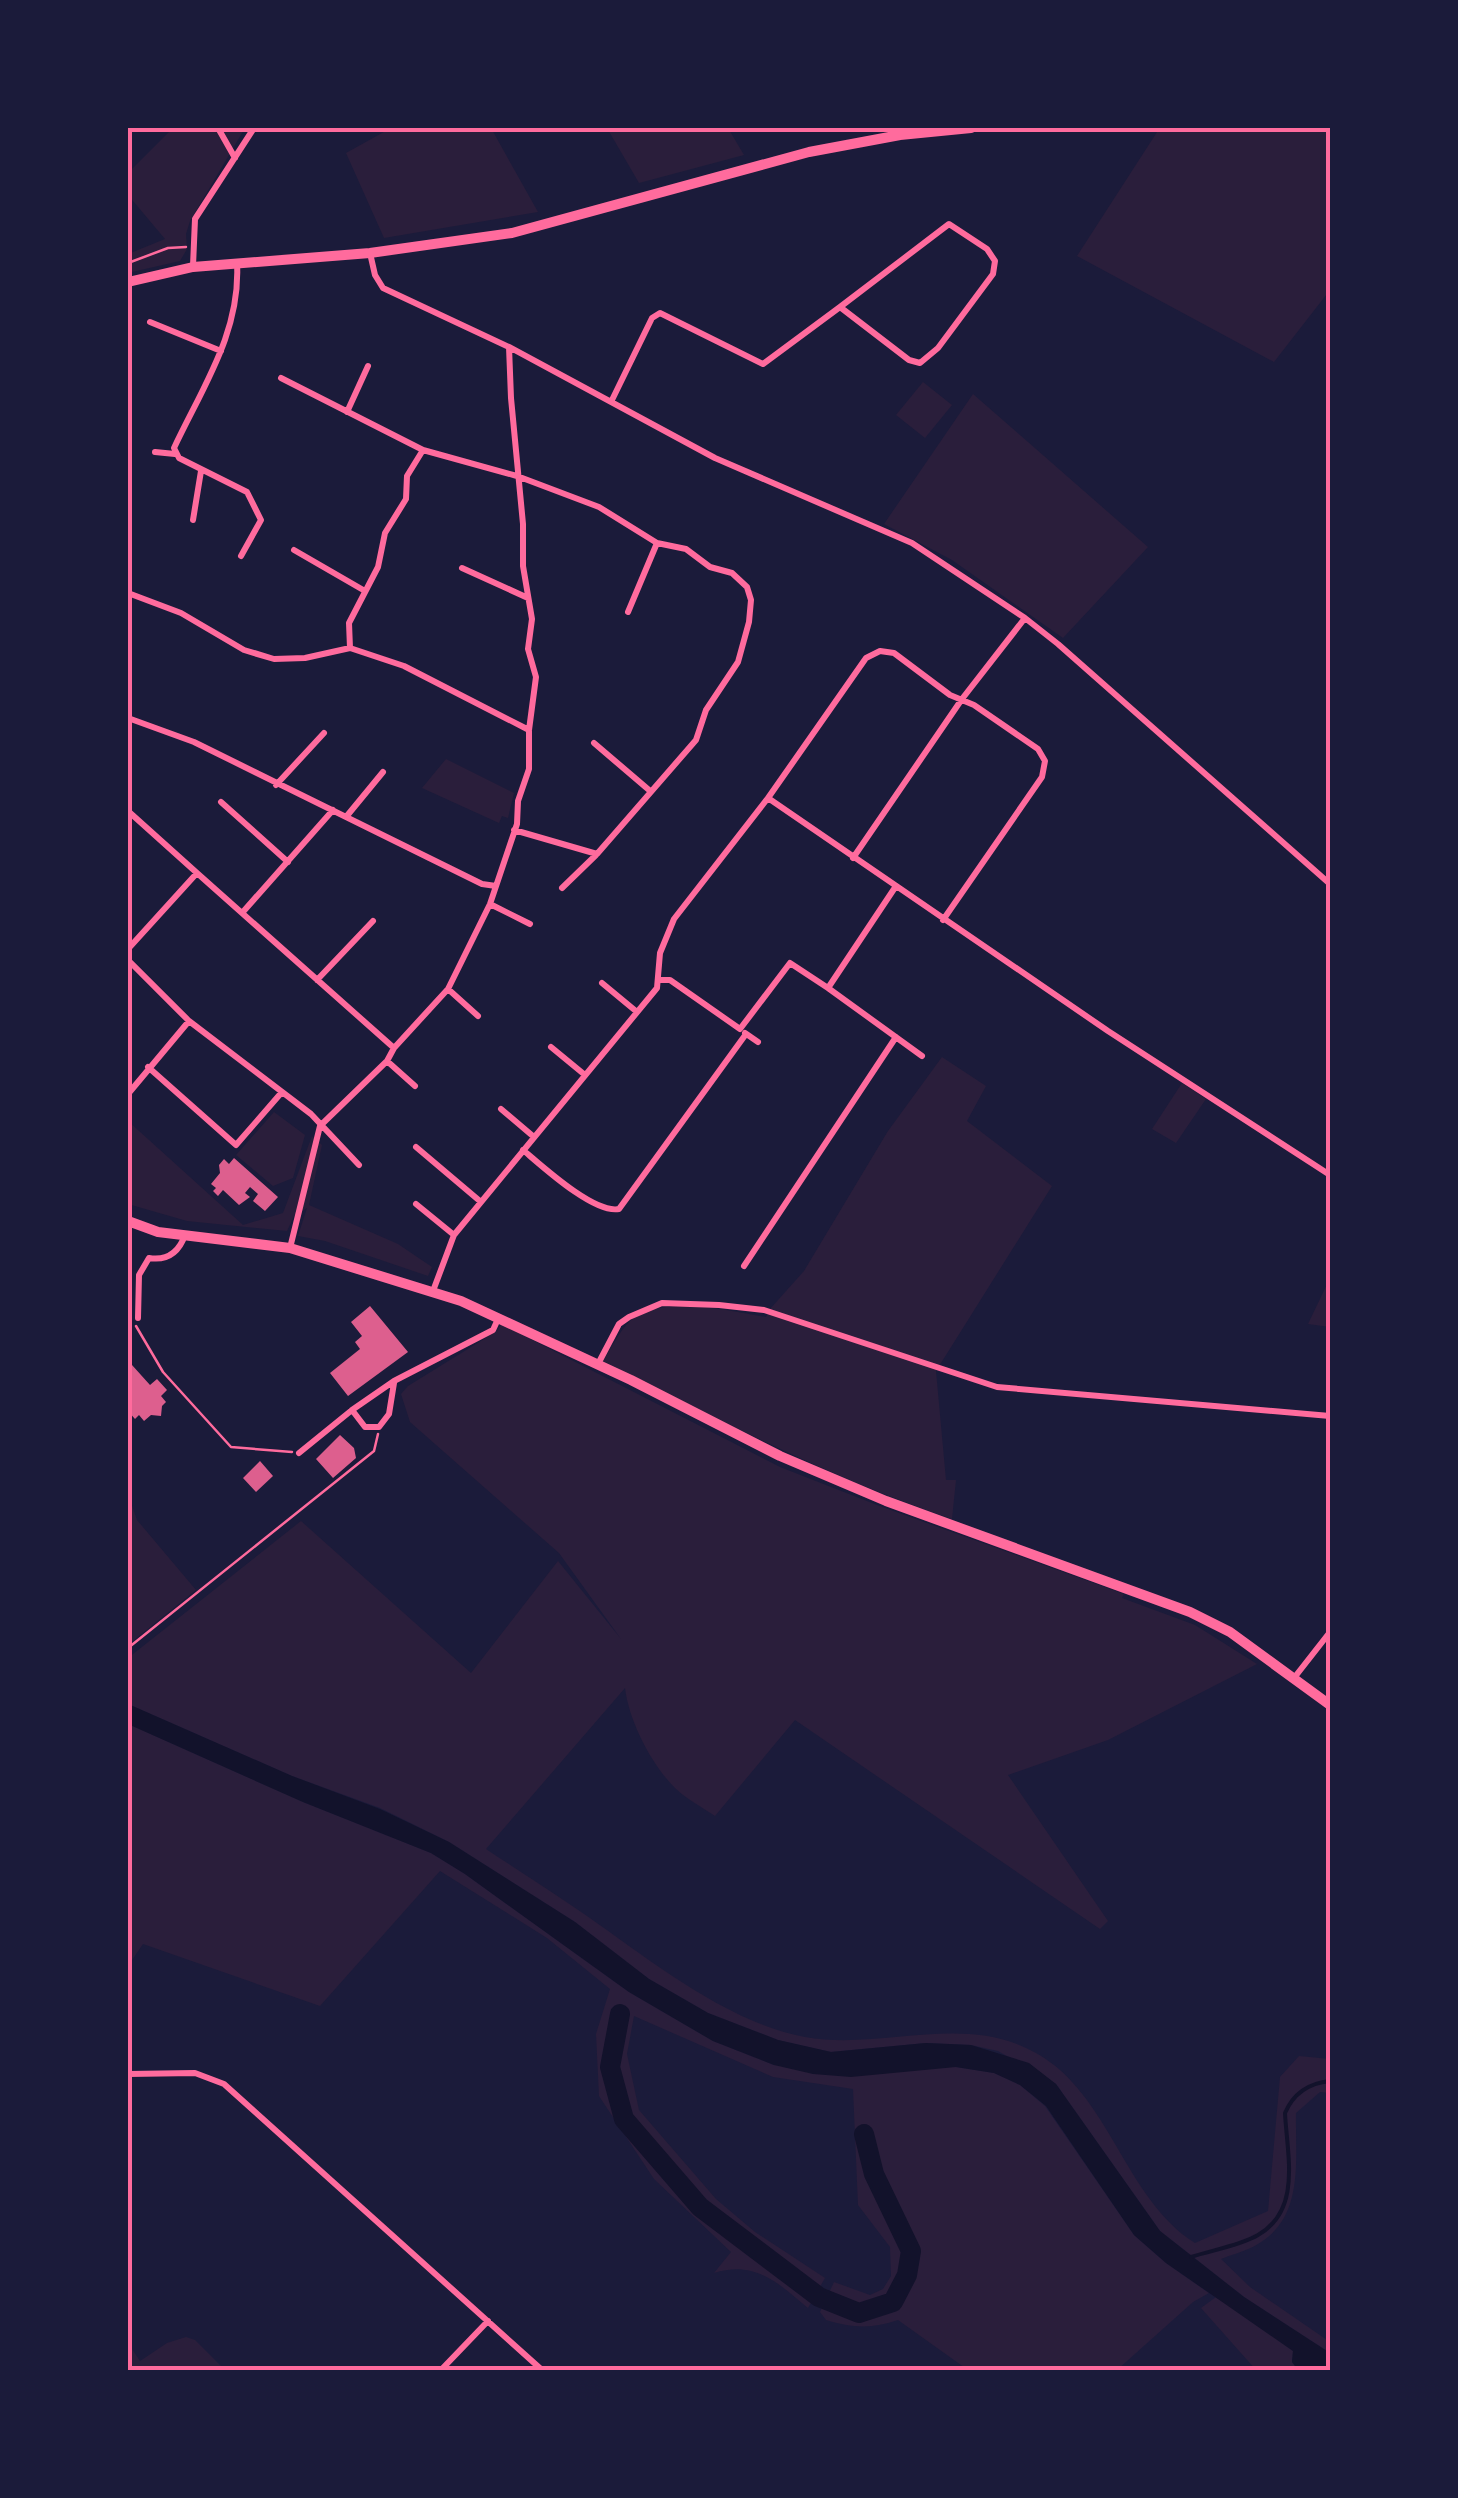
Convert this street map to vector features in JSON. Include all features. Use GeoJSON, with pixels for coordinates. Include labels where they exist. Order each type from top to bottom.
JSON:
{"type":"FeatureCollection","features":[{"type":"Feature","properties":{"kind":"main road"},"geometry":{"type":"LineString","coordinates":[[128,282],[193,267],[370,253],[512,233],[809,152],[900,135],[971,128]]}},
{"type":"Feature","properties":{"kind":"main road"},"geometry":{"type":"LineString","coordinates":[[128,1221],[158,1232],[290,1248],[432,1291],[598,1364],[780,1456],[886,1501],[1190,1612],[1230,1632],[1330,1705]]}},
{"type":"Feature","properties":{"kind":"street"},"geometry":{"type":"LineString","coordinates":[[218,128],[236,159]]}},
{"type":"Feature","properties":{"kind":"street"},"geometry":{"type":"LineString","coordinates":[[193,267],[195,219],[254,128]]}},
{"type":"Feature","properties":{"kind":"street"},"geometry":{"type":"LineString","coordinates":[[612,400],[652,318],[660,313],[763,364],[950,224],[995,260],[992,274],[949,334],[920,363],[909,360],[840,307]]}},
{"type":"Feature","properties":{"kind":"street"},"geometry":{"type":"LineString","coordinates":[[370,253],[374,275],[383,288],[510,346],[715,458],[912,543],[1025,618],[1117,694],[1330,884]]}},
{"type":"Feature","properties":{"kind":"street"},"geometry":{"type":"LineString","coordinates":[[174,454],[176,442],[209,382],[238,300],[237,262]]}},
{"type":"Feature","properties":{"kind":"street"},"geometry":{"type":"LineString","coordinates":[[150,322],[220,350]]}},
{"type":"Feature","properties":{"kind":"street"},"geometry":{"type":"LineString","coordinates":[[290,1248],[320,1126],[388,1061],[394,1048],[448,989],[490,904],[529,769],[536,676],[528,649],[532,619],[517,476],[510,346]]}},
{"type":"Feature","properties":{"kind":"street"},"geometry":{"type":"LineString","coordinates":[[347,412],[368,366]]}},
{"type":"Feature","properties":{"kind":"street"},"geometry":{"type":"LineString","coordinates":[[281,378],[423,450],[517,476],[598,508],[657,543],[686,549],[710,567],[732,573],[746,587],[750,622],[738,662],[706,710],[696,740],[597,854],[562,888]]}},
{"type":"Feature","properties":{"kind":"street"},"geometry":{"type":"LineString","coordinates":[[350,648],[349,623],[378,567],[385,533],[406,499],[407,476],[423,450]]}},
{"type":"Feature","properties":{"kind":"street"},"geometry":{"type":"LineString","coordinates":[[155,452],[174,454],[247,492],[261,520],[241,556]]}},
{"type":"Feature","properties":{"kind":"street"},"geometry":{"type":"LineString","coordinates":[[194,520],[202,471]]}},
{"type":"Feature","properties":{"kind":"street"},"geometry":{"type":"LineString","coordinates":[[628,612],[657,543]]}},
{"type":"Feature","properties":{"kind":"street"},"geometry":{"type":"LineString","coordinates":[[294,550],[365,591]]}},
{"type":"Feature","properties":{"kind":"street"},"geometry":{"type":"LineString","coordinates":[[462,568],[528,598]]}},
{"type":"Feature","properties":{"kind":"street"},"geometry":{"type":"LineString","coordinates":[[128,593],[181,613],[244,650],[274,660],[350,648],[404,666],[529,730]]}},
{"type":"Feature","properties":{"kind":"street"},"geometry":{"type":"LineString","coordinates":[[854,858],[962,699],[1025,618]]}},
{"type":"Feature","properties":{"kind":"street"},"geometry":{"type":"LineString","coordinates":[[432,1291],[454,1235],[637,1012],[660,980],[660,953],[674,919],[872,654],[894,653],[950,695],[1038,749],[1044,761],[1042,777],[943,920]]}},
{"type":"Feature","properties":{"kind":"street"},"geometry":{"type":"LineString","coordinates":[[128,718],[194,742],[482,884],[496,886]]}},
{"type":"Feature","properties":{"kind":"street"},"geometry":{"type":"LineString","coordinates":[[276,784],[324,733]]}},
{"type":"Feature","properties":{"kind":"street"},"geometry":{"type":"LineString","coordinates":[[594,743],[649,790]]}},
{"type":"Feature","properties":{"kind":"street"},"geometry":{"type":"LineString","coordinates":[[346,817],[383,772]]}},
{"type":"Feature","properties":{"kind":"street"},"geometry":{"type":"LineString","coordinates":[[768,798],[943,920],[1330,1175]]}},
{"type":"Feature","properties":{"kind":"street"},"geometry":{"type":"LineString","coordinates":[[220,802],[288,862]]}},
{"type":"Feature","properties":{"kind":"street"},"geometry":{"type":"LineString","coordinates":[[242,913],[333,810]]}},
{"type":"Feature","properties":{"kind":"street"},"geometry":{"type":"LineString","coordinates":[[128,811],[394,1048]]}},
{"type":"Feature","properties":{"kind":"street"},"geometry":{"type":"LineString","coordinates":[[514,830],[597,854]]}},
{"type":"Feature","properties":{"kind":"street"},"geometry":{"type":"LineString","coordinates":[[128,949],[198,874]]}},
{"type":"Feature","properties":{"kind":"street"},"geometry":{"type":"LineString","coordinates":[[828,988],[896,886]]}},
{"type":"Feature","properties":{"kind":"street"},"geometry":{"type":"LineString","coordinates":[[490,904],[530,924]]}},
{"type":"Feature","properties":{"kind":"street"},"geometry":{"type":"LineString","coordinates":[[317,980],[373,920]]}},
{"type":"Feature","properties":{"kind":"street"},"geometry":{"type":"LineString","coordinates":[[128,960],[189,1020],[282,1092],[359,1166]]}},
{"type":"Feature","properties":{"kind":"street"},"geometry":{"type":"LineString","coordinates":[[523,1150],[560,1181],[604,1208],[618,1209],[790,963],[922,1056]]}},
{"type":"Feature","properties":{"kind":"street"},"geometry":{"type":"LineString","coordinates":[[660,980],[670,980],[758,1042]]}},
{"type":"Feature","properties":{"kind":"street"},"geometry":{"type":"LineString","coordinates":[[602,983],[637,1012]]}},
{"type":"Feature","properties":{"kind":"street"},"geometry":{"type":"LineString","coordinates":[[448,989],[478,1016]]}},
{"type":"Feature","properties":{"kind":"street"},"geometry":{"type":"LineString","coordinates":[[128,1094],[189,1020]]}},
{"type":"Feature","properties":{"kind":"street"},"geometry":{"type":"LineString","coordinates":[[744,1266],[896,1037]]}},
{"type":"Feature","properties":{"kind":"street"},"geometry":{"type":"LineString","coordinates":[[552,1046],[585,1075]]}},
{"type":"Feature","properties":{"kind":"street"},"geometry":{"type":"LineString","coordinates":[[388,1061],[416,1086]]}},
{"type":"Feature","properties":{"kind":"street"},"geometry":{"type":"LineString","coordinates":[[148,1068],[236,1144],[282,1092]]}},
{"type":"Feature","properties":{"kind":"street"},"geometry":{"type":"LineString","coordinates":[[500,1109],[534,1137]]}},
{"type":"Feature","properties":{"kind":"street"},"geometry":{"type":"LineString","coordinates":[[416,1147],[481,1202]]}},
{"type":"Feature","properties":{"kind":"street"},"geometry":{"type":"LineString","coordinates":[[416,1204],[454,1235]]}},
{"type":"Feature","properties":{"kind":"street"},"geometry":{"type":"LineString","coordinates":[[138,1318],[142,1270],[149,1258],[160,1259],[180,1249],[185,1235]]}},
{"type":"Feature","properties":{"kind":"street"},"geometry":{"type":"LineString","coordinates":[[598,1364],[619,1324],[629,1317],[662,1303],[718,1305],[764,1310],[997,1387],[1330,1416]]}},
{"type":"Feature","properties":{"kind":"street"},"geometry":{"type":"LineString","coordinates":[[299,1453],[394,1381],[493,1330],[499,1318]]}},
{"type":"Feature","properties":{"kind":"street"},"geometry":{"type":"LineString","coordinates":[[352,1410],[365,1428],[379,1428],[389,1414],[394,1381]]}},
{"type":"Feature","properties":{"kind":"street"},"geometry":{"type":"LineString","coordinates":[[1293,1679],[1330,1632]]}},
{"type":"Feature","properties":{"kind":"street"},"geometry":{"type":"LineString","coordinates":[[128,2074],[195,2073],[224,2084],[542,2370]]}},
{"type":"Feature","properties":{"kind":"street"},"geometry":{"type":"LineString","coordinates":[[441,2370],[488,2321]]}},
{"type":"Feature","properties":{"kind":"path"},"geometry":{"type":"LineString","coordinates":[[128,263],[168,248],[192,246]]}},
{"type":"Feature","properties":{"kind":"path"},"geometry":{"type":"LineString","coordinates":[[138,1318],[136,1329],[163,1372],[231,1447],[299,1453]]}},
{"type":"Feature","properties":{"kind":"path"},"geometry":{"type":"LineString","coordinates":[[128,1648],[374,1451],[379,1428]]}},
{"type":"Feature","properties":{"kind":"shaded area"},"geometry":{"type":"Polygon","coordinates":[[[173,128],[245,128],[190,221],[187,249],[180,261],[132,272],[128,254],[165,239],[128,195],[128,173],[173,128]]]}},
{"type":"Feature","properties":{"kind":"shaded area"},"geometry":{"type":"Polygon","coordinates":[[[391,128],[491,128],[538,212],[384,238],[346,153],[391,128]]]}},
{"type":"Feature","properties":{"kind":"shaded area"},"geometry":{"type":"Polygon","coordinates":[[[607,128],[728,128],[744,155],[639,183],[607,128]]]}},
{"type":"Feature","properties":{"kind":"shaded area"},"geometry":{"type":"Polygon","coordinates":[[[1159,129],[1330,129],[1330,290],[1274,362],[1077,256],[1159,129]]]}},
{"type":"Feature","properties":{"kind":"shaded area"},"geometry":{"type":"Polygon","coordinates":[[[923,382],[952,405],[925,438],[896,415],[923,382]]]}},
{"type":"Feature","properties":{"kind":"shaded area"},"geometry":{"type":"Polygon","coordinates":[[[973,394],[1148,547],[1063,638],[952,560],[884,524],[973,394]]]}},
{"type":"Feature","properties":{"kind":"shaded area"},"geometry":{"type":"Polygon","coordinates":[[[446,759],[514,793],[508,818],[502,816],[499,823],[422,788],[446,759]]]}},
{"type":"Feature","properties":{"kind":"shaded area"},"geometry":{"type":"Polygon","coordinates":[[[942,1057],[986,1086],[967,1121],[1052,1186],[936,1371],[946,1480],[956,1480],[952,1519],[818,1466],[603,1361],[630,1321],[658,1308],[695,1307],[766,1317],[804,1271],[888,1131],[942,1057]]]}},
{"type":"Feature","properties":{"kind":"shaded area"},"geometry":{"type":"Polygon","coordinates":[[[1182,1083],[1206,1099],[1176,1143],[1152,1129],[1182,1083]]]}},
{"type":"Feature","properties":{"kind":"shaded area"},"geometry":{"type":"Polygon","coordinates":[[[274,1112],[305,1135],[293,1178],[273,1186],[236,1155],[274,1112]]]}},
{"type":"Feature","properties":{"kind":"shaded area"},"geometry":{"type":"Polygon","coordinates":[[[128,1121],[243,1225],[283,1213],[312,1136],[322,1145],[309,1205],[398,1244],[432,1267],[428,1276],[325,1241],[298,1236],[307,1208],[294,1216],[287,1231],[187,1221],[128,1204],[128,1121]]]}},
{"type":"Feature","properties":{"kind":"shaded area"},"geometry":{"type":"Polygon","coordinates":[[[1330,1278],[1330,1327],[1308,1324],[1330,1278]]]}},
{"type":"Feature","properties":{"kind":"shaded area"},"geometry":{"type":"Polygon","coordinates":[[[501,1324],[780,1467],[1124,1594],[1122,1598],[1195,1625],[1257,1664],[1108,1740],[1008,1775],[1108,1921],[1100,1929],[795,1720],[715,1816],[679,1792],[658,1767],[636,1728],[625,1688],[486,1849],[691,1988],[776,2030],[834,2040],[980,2035],[1009,2041],[1036,2053],[1061,2071],[1082,2094],[1151,2200],[1171,2224],[1195,2243],[1268,2211],[1280,2077],[1299,2056],[1330,2059],[1330,2093],[1320,2092],[1296,2113],[1294,2186],[1284,2219],[1258,2244],[1221,2259],[1250,2287],[1330,2342],[1330,2353],[1244,2297],[1160,2231],[1056,2084],[998,2051],[926,2043],[831,2052],[778,2040],[708,2013],[649,1979],[575,1922],[449,1842],[380,1808],[292,1776],[128,1704],[128,1658],[301,1521],[471,1673],[558,1561],[621,1639],[559,1553],[410,1422],[401,1394],[408,1386],[497,1331],[501,1324]]]}},
{"type":"Feature","properties":{"kind":"shaded area"},"geometry":{"type":"Polygon","coordinates":[[[128,1494],[137,1520],[196,1590],[128,1645],[128,1494]]]}},
{"type":"Feature","properties":{"kind":"shaded area"},"geometry":{"type":"Polygon","coordinates":[[[128,1704],[292,1776],[380,1809],[449,1842],[575,1922],[649,1979],[708,2013],[778,2040],[831,2052],[926,2043],[971,2045],[1029,2063],[1056,2084],[1160,2231],[1244,2297],[1330,2353],[1330,2370],[1298,2370],[1292,2362],[1293,2351],[1166,2263],[1134,2235],[1046,2106],[1020,2085],[994,2073],[956,2067],[851,2077],[813,2074],[774,2065],[713,2041],[629,1992],[431,1853],[303,1802],[128,1724],[128,1704]]]}},
{"type":"Feature","properties":{"kind":"shaded area"},"geometry":{"type":"Polygon","coordinates":[[[128,1724],[303,1802],[431,1853],[629,1992],[713,2041],[774,2065],[956,2067],[994,2073],[1020,2085],[1045,2106],[1134,2235],[1209,2293],[1193,2302],[1117,2370],[968,2370],[898,2320],[862,2326],[826,2320],[820,2312],[834,2282],[870,2295],[883,2289],[891,2276],[890,2247],[858,2205],[853,2089],[773,2077],[634,2016],[627,2054],[639,2110],[716,2199],[755,2232],[825,2278],[808,2308],[765,2276],[742,2269],[714,2273],[731,2252],[654,2179],[599,2096],[596,2034],[610,1989],[547,1938],[440,1871],[320,2006],[143,1944],[128,1966],[128,1724]]]}},
{"type":"Feature","properties":{"kind":"shaded area"},"geometry":{"type":"Polygon","coordinates":[[[1216,2297],[1293,2351],[1292,2362],[1298,2370],[1256,2370],[1201,2308],[1216,2297]]]}},
{"type":"Feature","properties":{"kind":"shaded area"},"geometry":{"type":"Polygon","coordinates":[[[186,2337],[195,2340],[225,2370],[128,2370],[128,2343],[140,2361],[167,2343],[186,2337]]]}},
{"type":"Feature","properties":{"kind":"building"},"geometry":{"type":"Polygon","coordinates":[[[234,1158],[278,1197],[265,1211],[253,1201],[258,1194],[250,1187],[245,1193],[250,1197],[239,1205],[223,1190],[218,1196],[213,1191],[216,1188],[211,1184],[220,1173],[219,1165],[224,1159],[229,1164],[234,1158]]]}},
{"type":"Feature","properties":{"kind":"building"},"geometry":{"type":"Polygon","coordinates":[[[370,1306],[408,1352],[348,1396],[330,1373],[360,1349],[355,1342],[362,1336],[351,1322],[370,1306]]]}},
{"type":"Feature","properties":{"kind":"building"},"geometry":{"type":"Polygon","coordinates":[[[132,1365],[150,1385],[157,1379],[167,1390],[161,1396],[166,1402],[161,1416],[151,1415],[144,1421],[139,1415],[135,1419],[128,1411],[128,1370],[132,1365]]]}},
{"type":"Feature","properties":{"kind":"building"},"geometry":{"type":"Polygon","coordinates":[[[340,1435],[354,1448],[356,1458],[333,1478],[316,1459],[340,1435]]]}},
{"type":"Feature","properties":{"kind":"building"},"geometry":{"type":"Polygon","coordinates":[[[260,1461],[273,1476],[256,1492],[243,1478],[260,1461]]]}},
{"type":"Feature","properties":{"kind":"waterway"},"geometry":{"type":"LineString","coordinates":[[620,2014],[610,2067],[624,2119],[700,2207],[819,2297],[859,2313],[893,2302],[907,2275],[911,2251],[874,2174],[864,2134]]}},
{"type":"Feature","properties":{"kind":"waterway"},"geometry":{"type":"LineString","coordinates":[[1191,2257],[1242,2242],[1272,2224],[1281,2211],[1289,2180],[1285,2113],[1303,2090],[1330,2081]]}}]}
